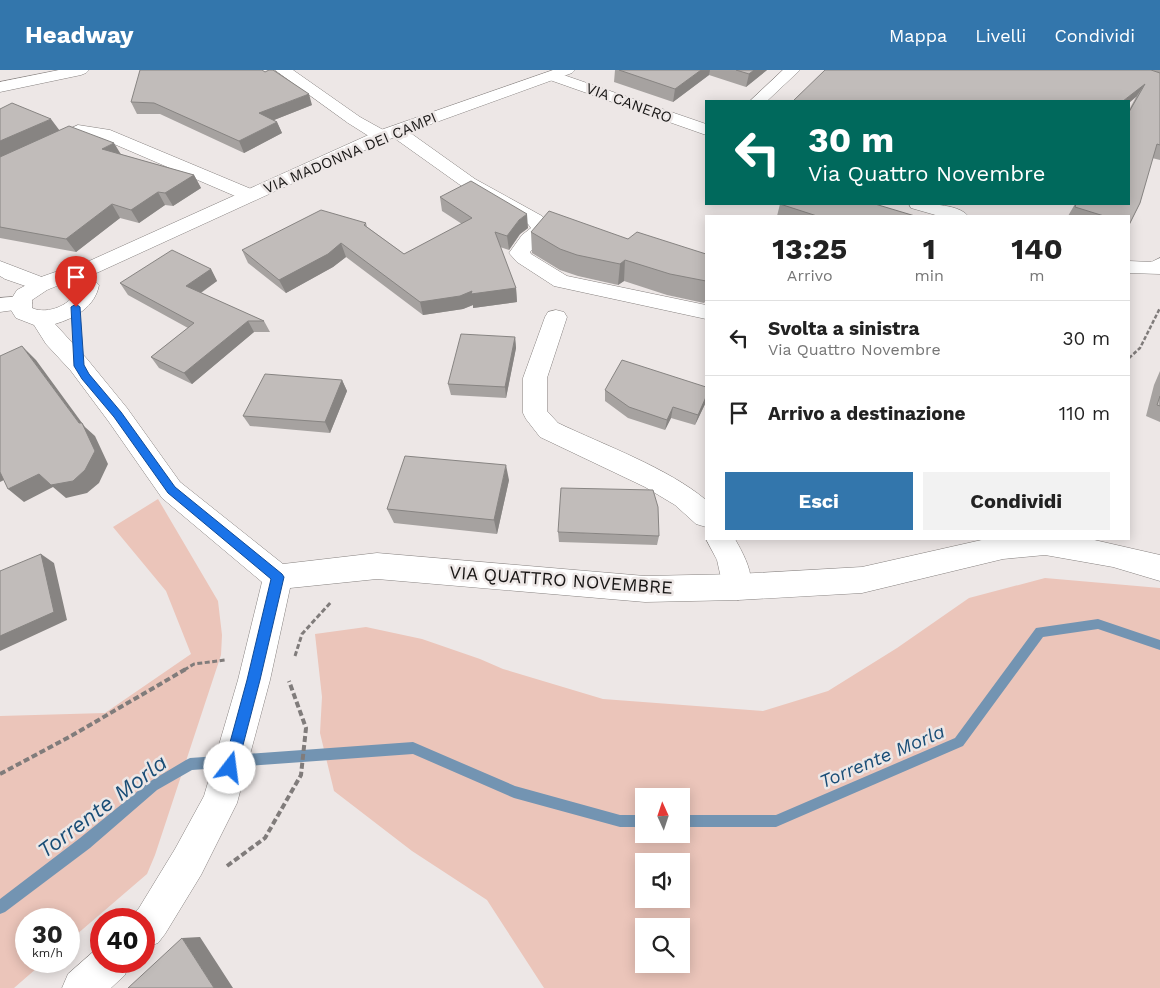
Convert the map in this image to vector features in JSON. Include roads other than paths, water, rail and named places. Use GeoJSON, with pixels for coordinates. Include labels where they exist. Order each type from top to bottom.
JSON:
{"type":"FeatureCollection","features":[{"type":"Feature","properties":{"kind":"street"},"geometry":{"type":"LineString","coordinates":[[0,87],[81,70]]}},
{"type":"Feature","properties":{"kind":"street"},"geometry":{"type":"LineString","coordinates":[[283,70],[354,120],[389,134],[469,183],[535,220],[540,229],[519,252],[524,258],[561,281],[705,312]]}},
{"type":"Feature","properties":{"kind":"street"},"geometry":{"type":"LineString","coordinates":[[759,100],[792,70]]}},
{"type":"Feature","properties":{"kind":"street","name":"VIA MADONNA DEI CAMPI"},"geometry":{"type":"LineString","coordinates":[[80,283],[124,263],[193,222],[249,195],[389,134],[560,73]]}},
{"type":"Feature","properties":{"kind":"street","name":"VIA CANERO"},"geometry":{"type":"LineString","coordinates":[[560,73],[705,130]]}},
{"type":"Feature","properties":{"kind":"street"},"geometry":{"type":"LineString","coordinates":[[0,168],[78,130],[104,134],[249,195]]}},
{"type":"Feature","properties":{"kind":"street"},"geometry":{"type":"LineString","coordinates":[[921,205],[955,215]]}},
{"type":"Feature","properties":{"kind":"street"},"geometry":{"type":"LineString","coordinates":[[1130,267],[1156,269],[1160,264]]}},
{"type":"Feature","properties":{"kind":"street"},"geometry":{"type":"LineString","coordinates":[[0,267],[12,274],[40,284]]}},
{"type":"Feature","properties":{"kind":"street"},"geometry":{"type":"LineString","coordinates":[[10,304],[30,290],[50,280],[80,283],[88,294],[76,323],[79,366]]}},
{"type":"Feature","properties":{"kind":"street"},"geometry":{"type":"LineString","coordinates":[[10,304],[21,309],[32,318],[43,318],[65,313],[76,323]]}},
{"type":"Feature","properties":{"kind":"street"},"geometry":{"type":"LineString","coordinates":[[556,317],[535,378],[535,413],[548,430],[684,496],[705,515]]}},
{"type":"Feature","properties":{"kind":"street"},"geometry":{"type":"LineString","coordinates":[[43,318],[45,327],[118,415],[172,490],[278,577],[220,803],[188,862],[155,916]]}},
{"type":"Feature","properties":{"kind":"street"},"geometry":{"type":"LineString","coordinates":[[721,540],[731,558],[738,587]]}},
{"type":"Feature","properties":{"kind":"street","name":"VIA QUATTRO NOVEMBRE"},"geometry":{"type":"LineString","coordinates":[[278,577],[377,566],[645,589],[738,587],[862,580],[1003,547],[1045,543],[1113,555],[1160,568]]}},
{"type":"Feature","properties":{"kind":"street"},"geometry":{"type":"LineString","coordinates":[[82,988],[99,973]]}},
{"type":"Feature","properties":{"kind":"waterway","name":"Torrente Morla"},"geometry":{"type":"LineString","coordinates":[[690,821],[776,821],[959,742],[1040,632],[1098,624],[1160,645]]}},
{"type":"Feature","properties":{"kind":"waterway","name":"Torrente Morla"},"geometry":{"type":"LineString","coordinates":[[0,907],[85,843],[153,786],[190,764],[413,748],[514,792],[620,821],[635,821]]}}]}
